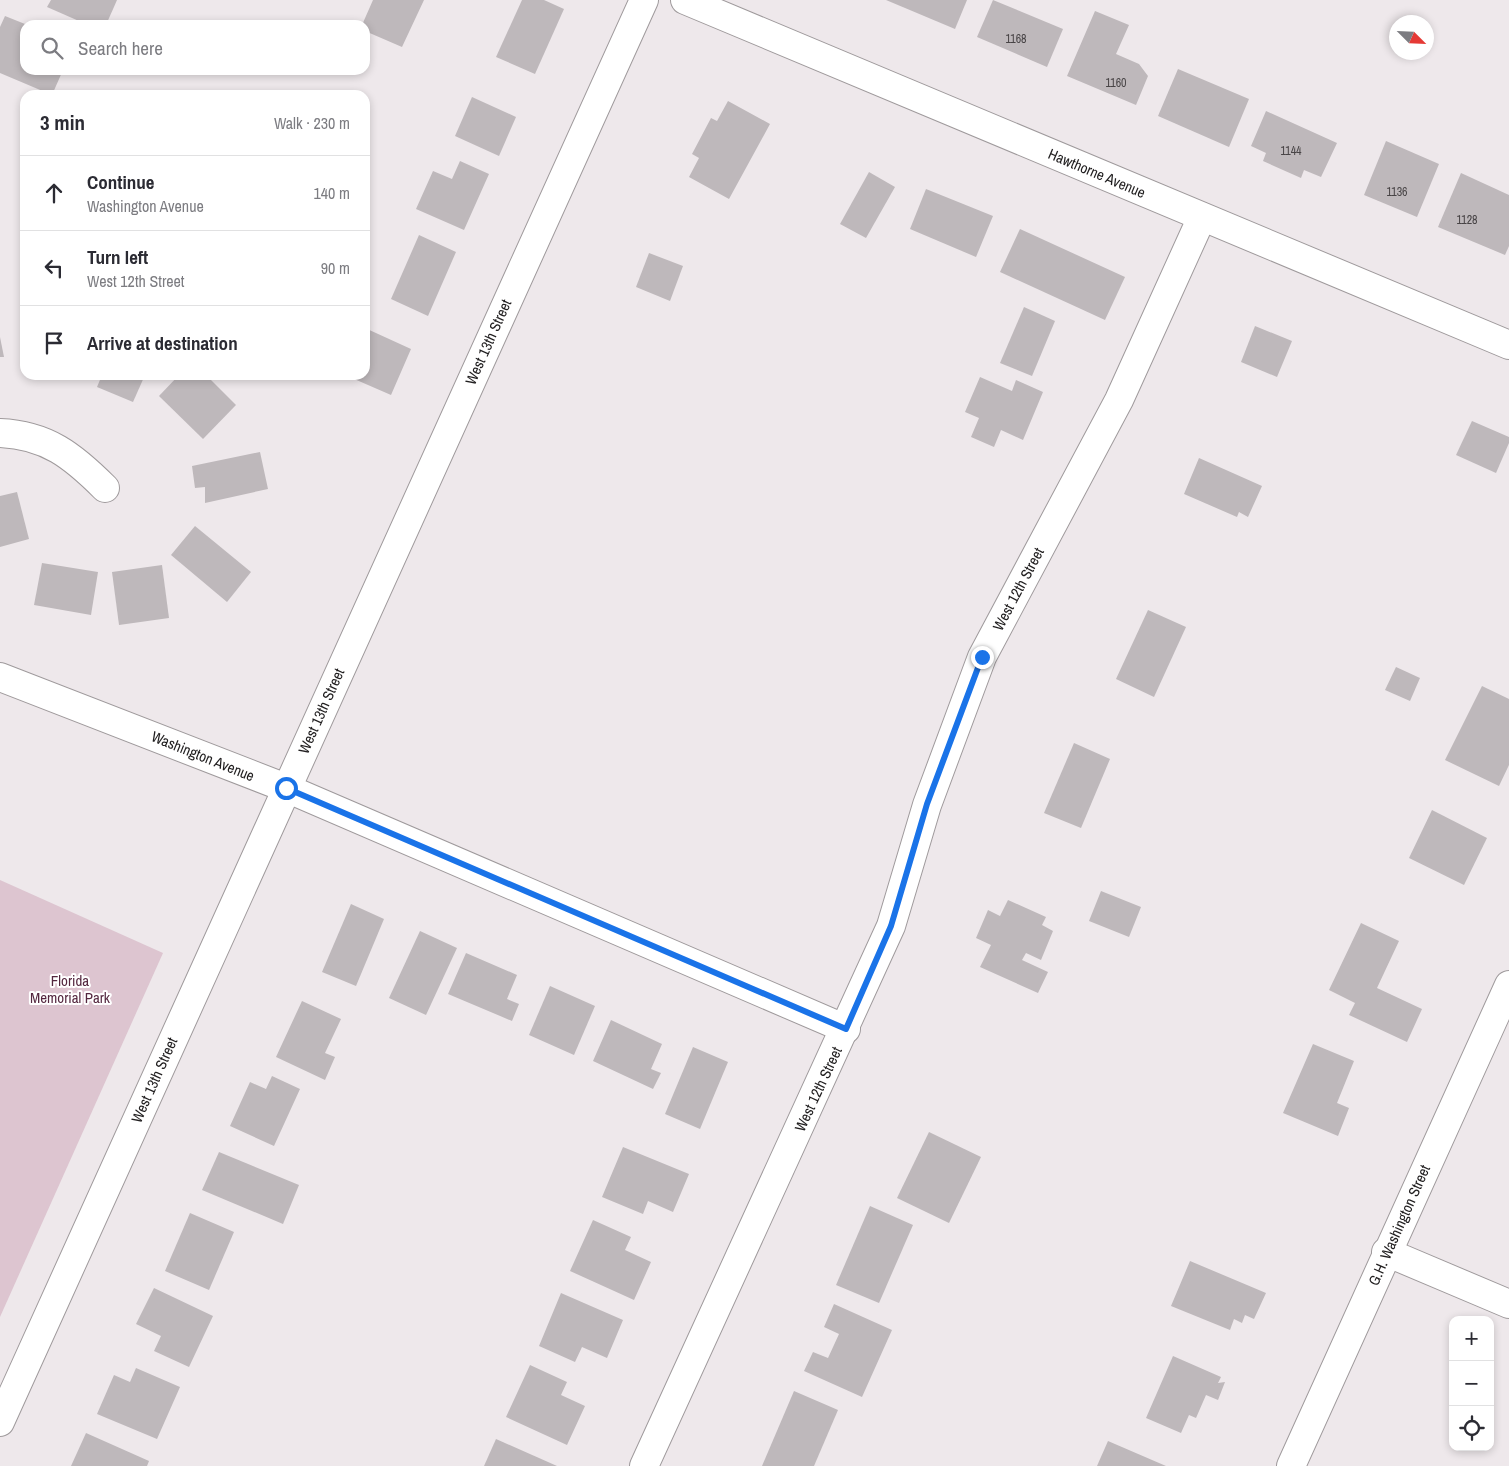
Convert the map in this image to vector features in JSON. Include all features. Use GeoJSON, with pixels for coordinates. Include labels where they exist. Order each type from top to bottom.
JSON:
{"type":"FeatureCollection","features":[{"type":"Feature","properties":{"kind":"street","name":"West 13th Street"},"geometry":{"type":"LineString","coordinates":[[0,1422],[644,0]]}},
{"type":"Feature","properties":{"kind":"street","name":"Hawthorne Avenue"},"geometry":{"type":"LineString","coordinates":[[685,0],[1509,345]]}},
{"type":"Feature","properties":{"kind":"street","name":"West 12th Street"},"geometry":{"type":"LineString","coordinates":[[644,1466],[846,1029],[891,926],[927,804],[982,657],[1118,400],[1202,217]]}},
{"type":"Feature","properties":{"kind":"street"},"geometry":{"type":"LineString","coordinates":[[0,433],[49,444],[77,460],[104,488]]}},
{"type":"Feature","properties":{"kind":"street","name":"Washington Avenue"},"geometry":{"type":"LineString","coordinates":[[0,676],[286,788],[846,1029]]}},
{"type":"Feature","properties":{"kind":"street","name":"G.H. Washington Street"},"geometry":{"type":"LineString","coordinates":[[1291,1466],[1386,1252],[1509,985]]}},
{"type":"Feature","properties":{"kind":"street"},"geometry":{"type":"LineString","coordinates":[[1386,1252],[1509,1304]]}},
{"type":"Feature","properties":{"kind":"green space","name":"Florida Memorial Park"},"geometry":{"type":"Polygon","coordinates":[[[0,880],[163,953],[0,1317],[0,880]]]}},
{"type":"Feature","properties":{"kind":"building"},"geometry":{"type":"Polygon","coordinates":[[[51,0],[117,0],[108,20],[77,20],[47,7],[51,0]]]}},
{"type":"Feature","properties":{"kind":"building"},"geometry":{"type":"Polygon","coordinates":[[[373,0],[424,0],[402,47],[370,33],[370,20],[364,20],[373,0]]]}},
{"type":"Feature","properties":{"kind":"building"},"geometry":{"type":"Polygon","coordinates":[[[522,0],[544,0],[564,9],[535,74],[496,57],[522,0]]]}},
{"type":"Feature","properties":{"kind":"building"},"geometry":{"type":"Polygon","coordinates":[[[886,0],[967,0],[955,29],[886,0]]]}},
{"type":"Feature","properties":{"kind":"building"},"geometry":{"type":"Polygon","coordinates":[[[993,0],[1063,29],[1047,67],[977,37],[993,0]]]}},
{"type":"Feature","properties":{"kind":"building"},"geometry":{"type":"Polygon","coordinates":[[[1095,11],[1129,25],[1116,54],[1139,64],[1148,76],[1136,105],[1067,76],[1095,11]]]}},
{"type":"Feature","properties":{"kind":"building"},"geometry":{"type":"Polygon","coordinates":[[[5,16],[20,22],[20,75],[61,75],[54,90],[40,90],[0,73],[0,27],[5,16]]]}},
{"type":"Feature","properties":{"kind":"building"},"geometry":{"type":"Polygon","coordinates":[[[1178,69],[1249,99],[1229,147],[1158,116],[1178,69]]]}},
{"type":"Feature","properties":{"kind":"building"},"geometry":{"type":"Polygon","coordinates":[[[472,97],[516,117],[499,156],[455,136],[472,97]]]}},
{"type":"Feature","properties":{"kind":"building"},"geometry":{"type":"Polygon","coordinates":[[[728,101],[770,124],[729,199],[689,177],[699,158],[692,154],[711,118],[717,121],[728,101]]]}},
{"type":"Feature","properties":{"kind":"building"},"geometry":{"type":"Polygon","coordinates":[[[1266,111],[1337,143],[1321,177],[1304,170],[1301,178],[1263,161],[1266,153],[1251,146],[1266,111]]]}},
{"type":"Feature","properties":{"kind":"building"},"geometry":{"type":"Polygon","coordinates":[[[1386,141],[1439,164],[1417,217],[1364,195],[1386,141]]]}},
{"type":"Feature","properties":{"kind":"building"},"geometry":{"type":"Polygon","coordinates":[[[460,161],[489,174],[464,230],[416,209],[433,171],[452,179],[460,161]]]}},
{"type":"Feature","properties":{"kind":"building"},"geometry":{"type":"Polygon","coordinates":[[[869,172],[895,187],[866,238],[840,224],[869,172]]]}},
{"type":"Feature","properties":{"kind":"building"},"geometry":{"type":"Polygon","coordinates":[[[1461,173],[1509,195],[1509,246],[1505,255],[1438,227],[1461,173]]]}},
{"type":"Feature","properties":{"kind":"building"},"geometry":{"type":"Polygon","coordinates":[[[926,189],[993,216],[976,257],[910,229],[926,189]]]}},
{"type":"Feature","properties":{"kind":"building"},"geometry":{"type":"Polygon","coordinates":[[[1020,229],[1125,277],[1105,320],[1000,272],[1020,229]]]}},
{"type":"Feature","properties":{"kind":"building"},"geometry":{"type":"Polygon","coordinates":[[[419,235],[456,252],[428,316],[391,299],[419,235]]]}},
{"type":"Feature","properties":{"kind":"building"},"geometry":{"type":"Polygon","coordinates":[[[649,253],[683,266],[670,301],[636,287],[649,253]]]}},
{"type":"Feature","properties":{"kind":"building"},"geometry":{"type":"Polygon","coordinates":[[[1024,307],[1055,321],[1032,376],[1000,363],[1024,307]]]}},
{"type":"Feature","properties":{"kind":"building"},"geometry":{"type":"Polygon","coordinates":[[[1255,326],[1292,341],[1277,377],[1241,362],[1255,326]]]}},
{"type":"Feature","properties":{"kind":"building"},"geometry":{"type":"Polygon","coordinates":[[[370,330],[411,349],[391,395],[356,380],[370,380],[370,330]]]}},
{"type":"Feature","properties":{"kind":"building"},"geometry":{"type":"Polygon","coordinates":[[[0,337],[4,357],[0,357],[0,337]]]}},
{"type":"Feature","properties":{"kind":"building"},"geometry":{"type":"Polygon","coordinates":[[[980,377],[1012,391],[1016,380],[1043,392],[1023,440],[1001,430],[994,447],[971,437],[979,418],[965,412],[980,377]]]}},
{"type":"Feature","properties":{"kind":"building"},"geometry":{"type":"Polygon","coordinates":[[[100,380],[143,380],[133,402],[97,387],[100,380]]]}},
{"type":"Feature","properties":{"kind":"building"},"geometry":{"type":"Polygon","coordinates":[[[174,380],[211,380],[236,405],[203,439],[159,396],[174,380]]]}},
{"type":"Feature","properties":{"kind":"building"},"geometry":{"type":"Polygon","coordinates":[[[1472,421],[1509,437],[1509,443],[1496,473],[1456,455],[1472,421]]]}},
{"type":"Feature","properties":{"kind":"building"},"geometry":{"type":"Polygon","coordinates":[[[260,452],[268,489],[205,503],[205,487],[195,488],[192,466],[260,452]]]}},
{"type":"Feature","properties":{"kind":"building"},"geometry":{"type":"Polygon","coordinates":[[[1199,458],[1262,486],[1248,517],[1239,512],[1237,517],[1184,494],[1199,458]]]}},
{"type":"Feature","properties":{"kind":"building"},"geometry":{"type":"Polygon","coordinates":[[[17,492],[29,539],[0,547],[0,496],[17,492]]]}},
{"type":"Feature","properties":{"kind":"building"},"geometry":{"type":"Polygon","coordinates":[[[195,526],[251,572],[227,602],[171,555],[195,526]]]}},
{"type":"Feature","properties":{"kind":"building"},"geometry":{"type":"Polygon","coordinates":[[[42,563],[98,572],[91,615],[34,605],[42,563]]]}},
{"type":"Feature","properties":{"kind":"building"},"geometry":{"type":"Polygon","coordinates":[[[162,565],[169,618],[119,625],[112,572],[162,565]]]}},
{"type":"Feature","properties":{"kind":"building"},"geometry":{"type":"Polygon","coordinates":[[[1148,610],[1186,627],[1154,697],[1116,679],[1148,610]]]}},
{"type":"Feature","properties":{"kind":"building"},"geometry":{"type":"Polygon","coordinates":[[[1396,667],[1420,678],[1410,701],[1385,690],[1396,667]]]}},
{"type":"Feature","properties":{"kind":"building"},"geometry":{"type":"Polygon","coordinates":[[[1482,686],[1509,699],[1509,765],[1499,786],[1445,760],[1482,686]]]}},
{"type":"Feature","properties":{"kind":"building"},"geometry":{"type":"Polygon","coordinates":[[[1074,743],[1110,759],[1081,828],[1044,813],[1074,743]]]}},
{"type":"Feature","properties":{"kind":"building"},"geometry":{"type":"Polygon","coordinates":[[[1432,810],[1487,838],[1464,885],[1409,858],[1432,810]]]}},
{"type":"Feature","properties":{"kind":"building"},"geometry":{"type":"Polygon","coordinates":[[[1101,891],[1141,907],[1129,937],[1089,921],[1101,891]]]}},
{"type":"Feature","properties":{"kind":"building"},"geometry":{"type":"Polygon","coordinates":[[[1008,900],[1046,917],[1042,925],[1053,931],[1041,960],[1026,953],[1022,960],[1048,972],[1038,993],[980,967],[991,945],[976,938],[988,910],[1000,916],[1008,900]]]}},
{"type":"Feature","properties":{"kind":"building"},"geometry":{"type":"Polygon","coordinates":[[[351,904],[384,919],[356,986],[322,972],[351,904]]]}},
{"type":"Feature","properties":{"kind":"building"},"geometry":{"type":"Polygon","coordinates":[[[1361,923],[1399,941],[1377,988],[1422,1009],[1407,1042],[1349,1015],[1355,1003],[1329,990],[1361,923]]]}},
{"type":"Feature","properties":{"kind":"building"},"geometry":{"type":"Polygon","coordinates":[[[420,931],[457,948],[426,1015],[389,998],[420,931]]]}},
{"type":"Feature","properties":{"kind":"building"},"geometry":{"type":"Polygon","coordinates":[[[466,953],[517,975],[507,999],[519,1004],[512,1021],[448,994],[466,953]]]}},
{"type":"Feature","properties":{"kind":"building"},"geometry":{"type":"Polygon","coordinates":[[[550,986],[595,1006],[574,1055],[529,1035],[550,986]]]}},
{"type":"Feature","properties":{"kind":"building"},"geometry":{"type":"Polygon","coordinates":[[[302,1001],[341,1019],[325,1053],[335,1057],[325,1080],[276,1057],[302,1001]]]}},
{"type":"Feature","properties":{"kind":"building"},"geometry":{"type":"Polygon","coordinates":[[[611,1020],[662,1044],[651,1069],[661,1073],[653,1089],[593,1061],[611,1020]]]}},
{"type":"Feature","properties":{"kind":"building"},"geometry":{"type":"Polygon","coordinates":[[[1313,1044],[1354,1061],[1337,1103],[1349,1108],[1338,1136],[1283,1113],[1313,1044]]]}},
{"type":"Feature","properties":{"kind":"building"},"geometry":{"type":"Polygon","coordinates":[[[693,1047],[728,1062],[700,1129],[665,1114],[693,1047]]]}},
{"type":"Feature","properties":{"kind":"building"},"geometry":{"type":"Polygon","coordinates":[[[272,1076],[300,1089],[274,1146],[230,1126],[250,1082],[266,1089],[272,1076]]]}},
{"type":"Feature","properties":{"kind":"building"},"geometry":{"type":"Polygon","coordinates":[[[929,1132],[981,1157],[949,1223],[897,1198],[929,1132]]]}},
{"type":"Feature","properties":{"kind":"building"},"geometry":{"type":"Polygon","coordinates":[[[623,1147],[689,1174],[673,1212],[648,1201],[643,1214],[602,1197],[623,1147]]]}},
{"type":"Feature","properties":{"kind":"building"},"geometry":{"type":"Polygon","coordinates":[[[219,1152],[299,1185],[283,1224],[202,1190],[219,1152]]]}},
{"type":"Feature","properties":{"kind":"building"},"geometry":{"type":"Polygon","coordinates":[[[870,1206],[913,1225],[879,1303],[836,1285],[870,1206]]]}},
{"type":"Feature","properties":{"kind":"building"},"geometry":{"type":"Polygon","coordinates":[[[190,1213],[234,1232],[209,1290],[165,1271],[190,1213]]]}},
{"type":"Feature","properties":{"kind":"building"},"geometry":{"type":"Polygon","coordinates":[[[593,1220],[631,1237],[625,1250],[651,1262],[634,1300],[570,1271],[593,1220]]]}},
{"type":"Feature","properties":{"kind":"building"},"geometry":{"type":"Polygon","coordinates":[[[1190,1261],[1266,1293],[1254,1319],[1245,1315],[1242,1323],[1234,1319],[1230,1330],[1171,1306],[1190,1261]]]}},
{"type":"Feature","properties":{"kind":"building"},"geometry":{"type":"Polygon","coordinates":[[[154,1288],[213,1316],[189,1367],[154,1351],[161,1336],[136,1324],[154,1288]]]}},
{"type":"Feature","properties":{"kind":"building"},"geometry":{"type":"Polygon","coordinates":[[[561,1293],[623,1320],[607,1358],[582,1347],[575,1362],[539,1346],[561,1293]]]}},
{"type":"Feature","properties":{"kind":"building"},"geometry":{"type":"Polygon","coordinates":[[[834,1304],[892,1330],[862,1397],[804,1371],[813,1352],[828,1358],[839,1334],[824,1327],[834,1304]]]}},
{"type":"Feature","properties":{"kind":"building"},"geometry":{"type":"Polygon","coordinates":[[[1173,1356],[1221,1377],[1218,1383],[1225,1382],[1218,1400],[1206,1395],[1196,1418],[1189,1415],[1181,1433],[1146,1418],[1173,1356]]]}},
{"type":"Feature","properties":{"kind":"building"},"geometry":{"type":"Polygon","coordinates":[[[530,1365],[567,1382],[561,1395],[585,1406],[567,1445],[506,1417],[530,1365]]]}},
{"type":"Feature","properties":{"kind":"building"},"geometry":{"type":"Polygon","coordinates":[[[136,1368],[180,1387],[157,1439],[97,1414],[114,1375],[130,1382],[136,1368]]]}},
{"type":"Feature","properties":{"kind":"building"},"geometry":{"type":"Polygon","coordinates":[[[794,1391],[838,1410],[814,1466],[762,1466],[794,1391]]]}},
{"type":"Feature","properties":{"kind":"building"},"geometry":{"type":"Polygon","coordinates":[[[86,1433],[149,1461],[147,1466],[71,1466],[86,1433]]]}},
{"type":"Feature","properties":{"kind":"building"},"geometry":{"type":"Polygon","coordinates":[[[496,1439],[557,1466],[484,1466],[496,1439]]]}},
{"type":"Feature","properties":{"kind":"building"},"geometry":{"type":"Polygon","coordinates":[[[1108,1441],[1166,1466],[1097,1466],[1108,1441]]]}},
{"type":"Feature","properties":{"kind":"route"},"geometry":{"type":"LineString","coordinates":[[286,788],[846,1029],[891,926],[927,804],[982,657]]}}]}
